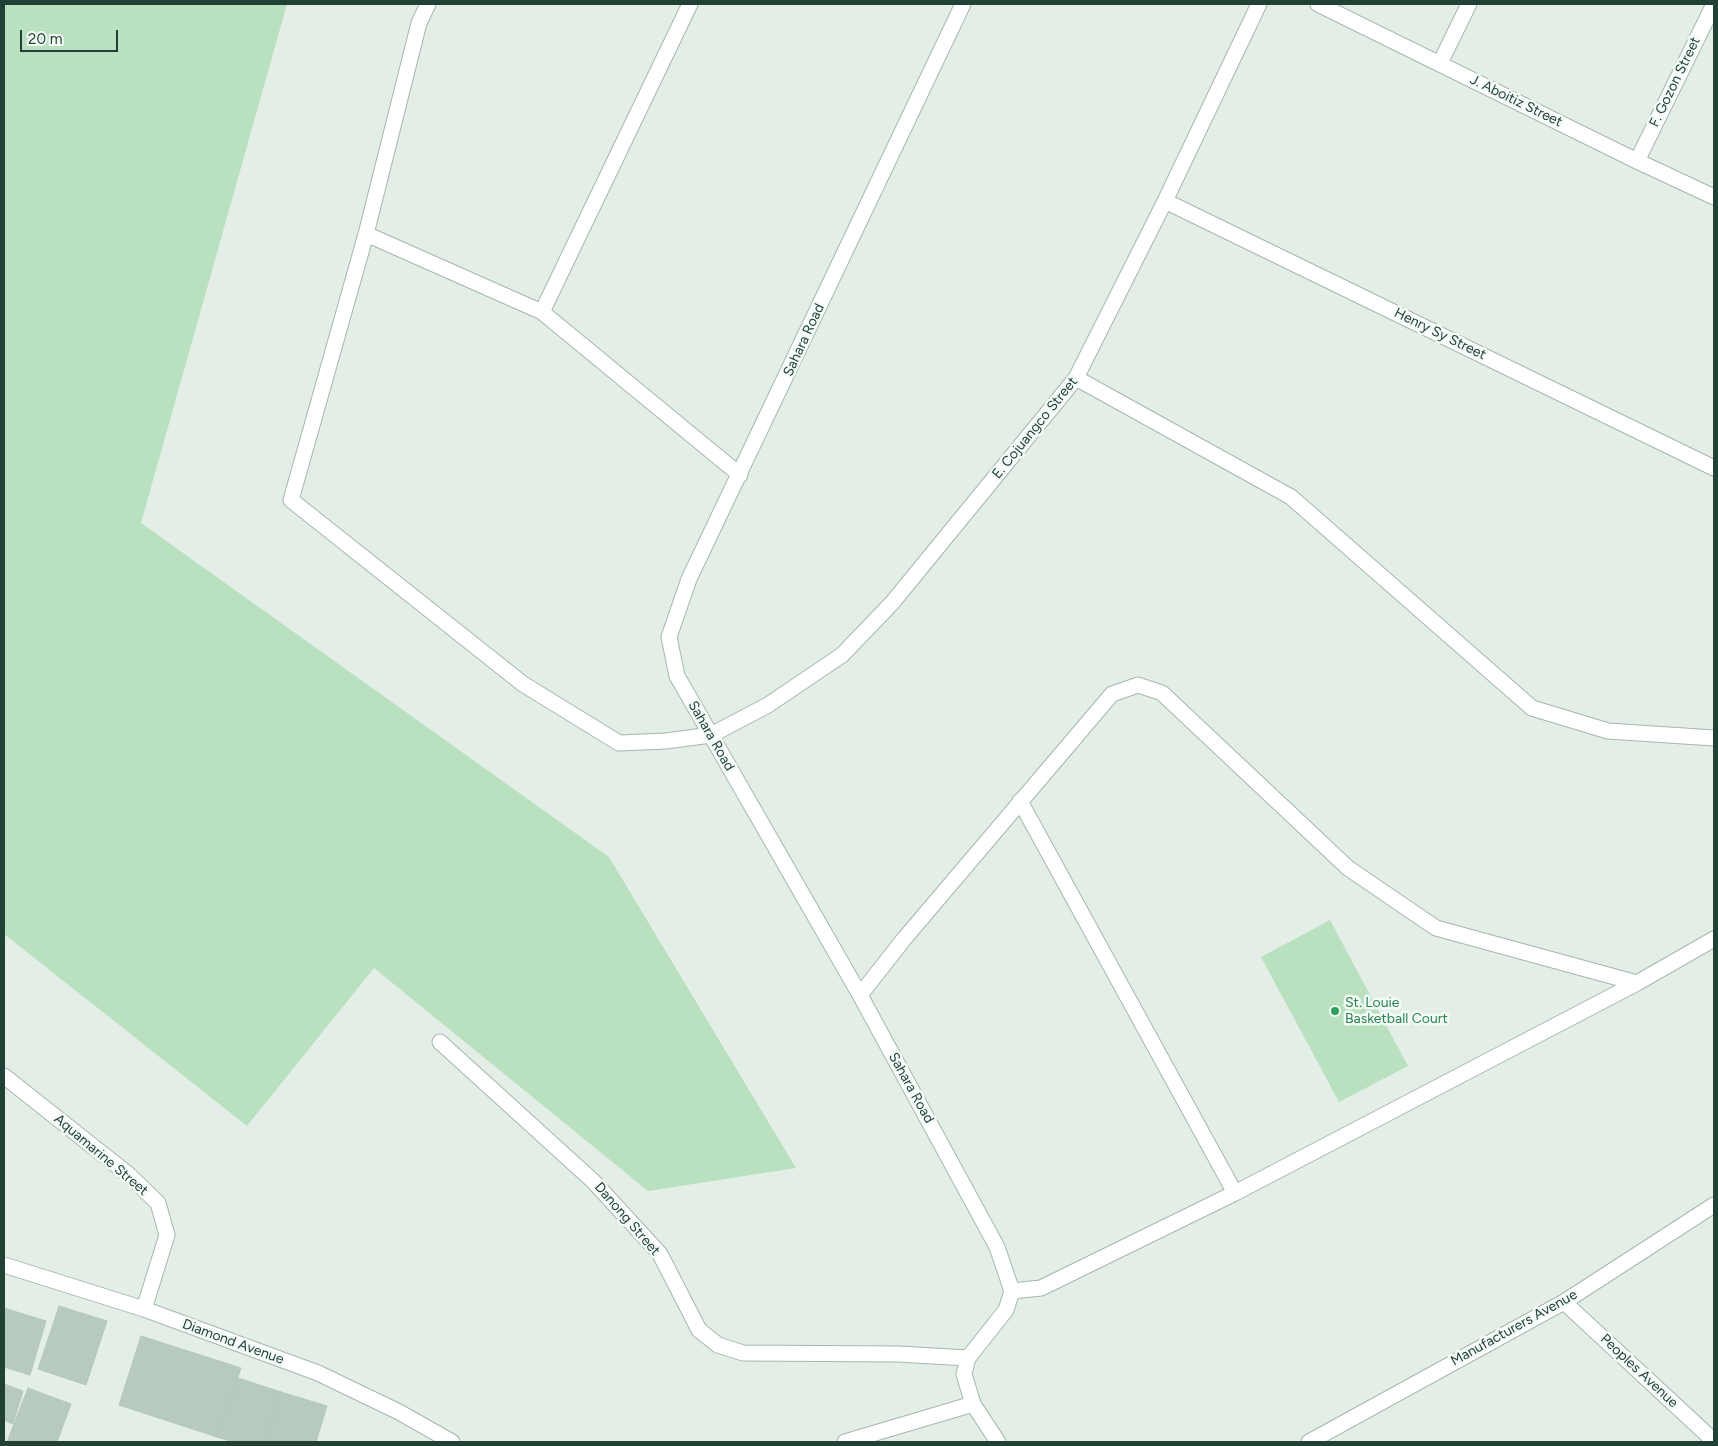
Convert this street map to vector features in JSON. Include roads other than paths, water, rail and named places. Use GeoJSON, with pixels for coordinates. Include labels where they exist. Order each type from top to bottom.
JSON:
{"type":"FeatureCollection","features":[{"type":"Feature","properties":{"kind":"street"},"geometry":{"type":"LineString","coordinates":[[428,4],[419,23],[366,234],[291,500],[523,684],[619,743],[666,741],[711,735]]}},
{"type":"Feature","properties":{"kind":"street"},"geometry":{"type":"LineString","coordinates":[[542,312],[690,4]]}},
{"type":"Feature","properties":{"kind":"street","name":"Sahara Road"},"geometry":{"type":"LineString","coordinates":[[963,4],[689,579],[669,637],[677,676],[860,995],[997,1247],[1012,1291]]}},
{"type":"Feature","properties":{"kind":"street","name":"E. Cojuangco Street"},"geometry":{"type":"LineString","coordinates":[[711,735],[768,705],[842,654],[892,603],[1076,378],[1165,201],[1259,4]]}},
{"type":"Feature","properties":{"kind":"street","name":"J. Aboitiz Street"},"geometry":{"type":"LineString","coordinates":[[1318,4],[1636,161],[1714,197]]}},
{"type":"Feature","properties":{"kind":"street"},"geometry":{"type":"LineString","coordinates":[[1440,63],[1469,4]]}},
{"type":"Feature","properties":{"kind":"street","name":"F. Gozon Street"},"geometry":{"type":"LineString","coordinates":[[1636,161],[1714,4]]}},
{"type":"Feature","properties":{"kind":"street","name":"Henry Sy Street"},"geometry":{"type":"LineString","coordinates":[[1165,201],[1714,468]]}},
{"type":"Feature","properties":{"kind":"street"},"geometry":{"type":"LineString","coordinates":[[366,234],[542,312],[740,475]]}},
{"type":"Feature","properties":{"kind":"street"},"geometry":{"type":"LineString","coordinates":[[1076,378],[1291,497],[1532,708],[1608,731],[1714,738]]}},
{"type":"Feature","properties":{"kind":"street"},"geometry":{"type":"LineString","coordinates":[[860,995],[904,939],[1112,694],[1138,685],[1162,693],[1348,868],[1436,928],[1637,983]]}},
{"type":"Feature","properties":{"kind":"street"},"geometry":{"type":"LineString","coordinates":[[1020,801],[1236,1193]]}},
{"type":"Feature","properties":{"kind":"street"},"geometry":{"type":"LineString","coordinates":[[998,1442],[973,1404],[964,1374],[968,1358],[1006,1310],[1012,1291],[1041,1288],[1236,1193],[1637,983],[1714,938]]}},
{"type":"Feature","properties":{"kind":"street","name":"Danong Street"},"geometry":{"type":"LineString","coordinates":[[440,1042],[593,1180],[660,1254],[699,1330],[718,1345],[743,1353],[898,1354],[968,1358]]}},
{"type":"Feature","properties":{"kind":"street","name":"Aquamarine Street"},"geometry":{"type":"LineString","coordinates":[[4,1076],[129,1175],[158,1203],[167,1235],[144,1309]]}},
{"type":"Feature","properties":{"kind":"street","name":"Manufacturers Avenue"},"geometry":{"type":"LineString","coordinates":[[1309,1442],[1564,1302],[1714,1205]]}},
{"type":"Feature","properties":{"kind":"street","name":"Diamond Avenue"},"geometry":{"type":"LineString","coordinates":[[4,1265],[144,1309],[318,1374],[399,1412],[452,1442]]}},
{"type":"Feature","properties":{"kind":"street","name":"Peoples Avenue"},"geometry":{"type":"LineString","coordinates":[[1564,1302],[1714,1441]]}},
{"type":"Feature","properties":{"kind":"street"},"geometry":{"type":"LineString","coordinates":[[845,1442],[973,1404]]}},
{"type":"Feature","properties":{"kind":"place","name":"St. Louie Basketball Court"},"geometry":{"type":"Point","coordinates":[1335,1011]}}]}
